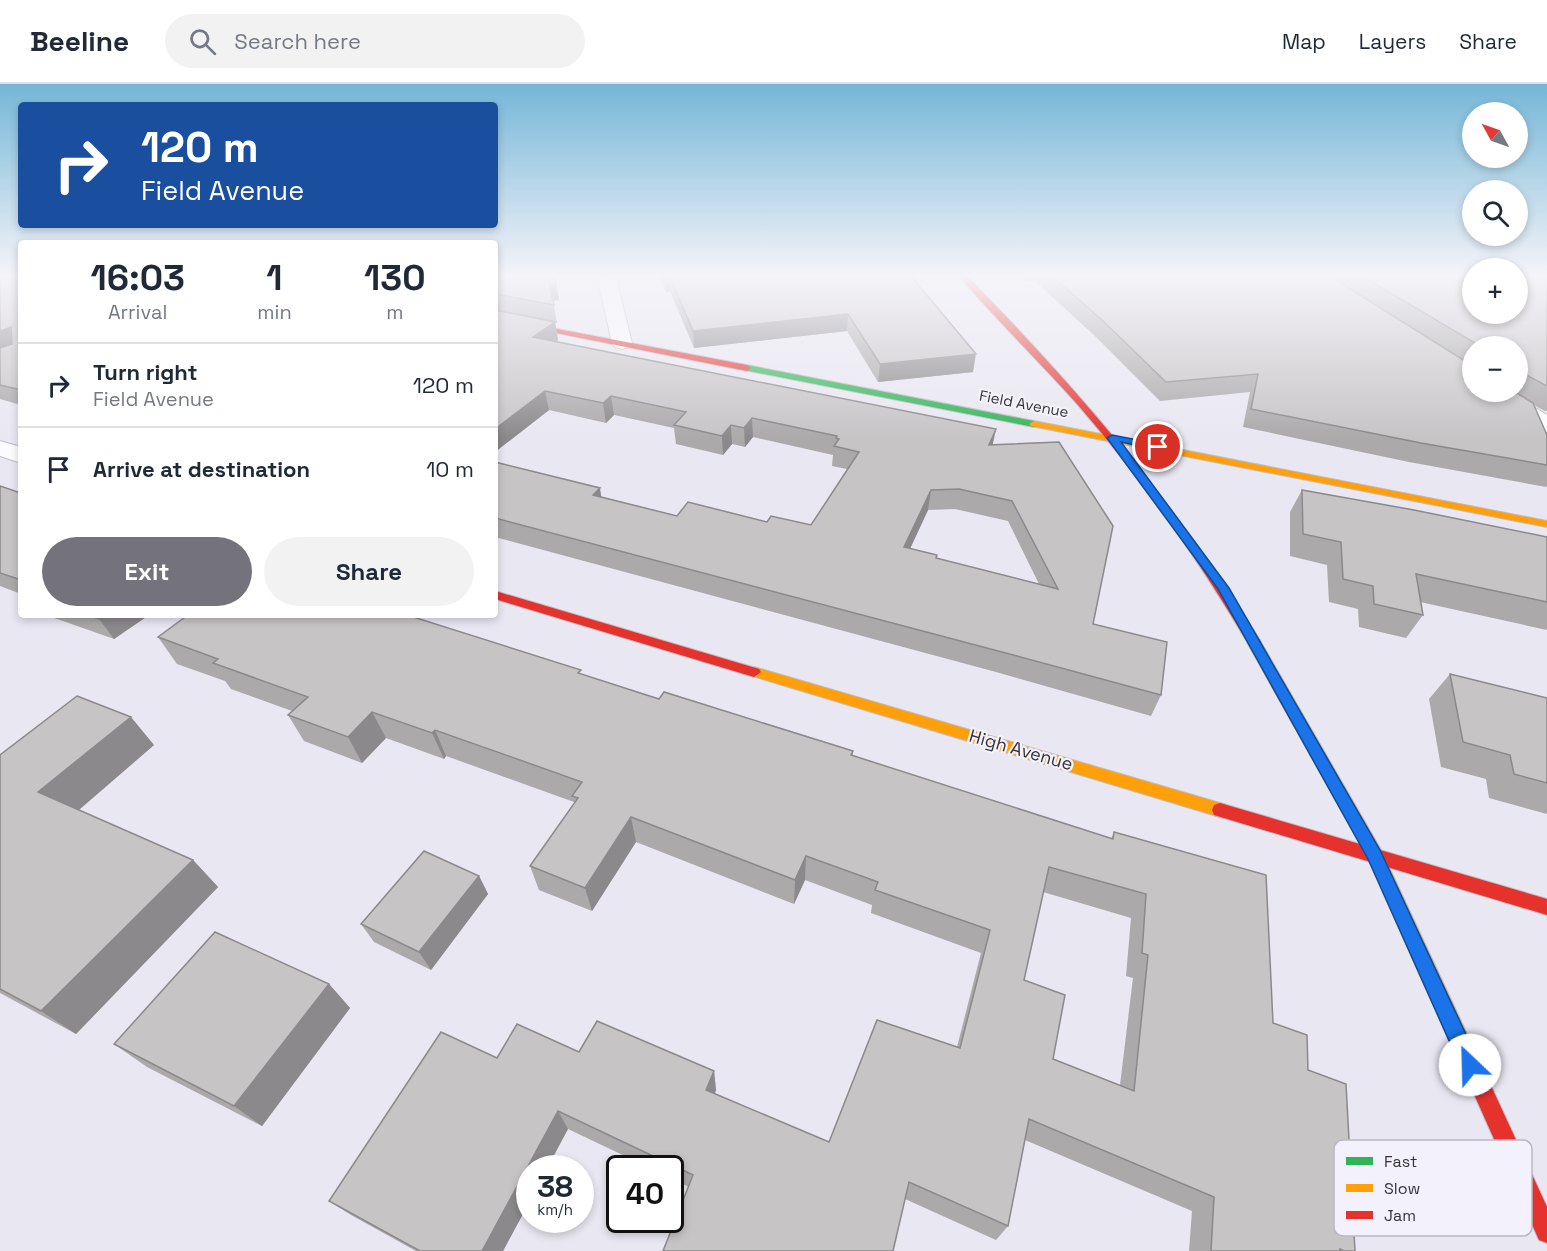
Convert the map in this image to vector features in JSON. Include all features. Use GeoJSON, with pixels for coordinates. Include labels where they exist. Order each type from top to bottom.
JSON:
{"type":"FeatureCollection","features":[{"type":"Feature","properties":{"kind":"street","name":"Field Avenue"},"geometry":{"type":"LineString","coordinates":[[550,329],[1547,524]]}},
{"type":"Feature","properties":{"kind":"street"},"geometry":{"type":"LineString","coordinates":[[619,329],[622,343]]}},
{"type":"Feature","properties":{"kind":"street"},"geometry":{"type":"LineString","coordinates":[[1015,329],[1112,438],[1223,588],[1375,855],[1505,1140]]}},
{"type":"Feature","properties":{"kind":"street"},"geometry":{"type":"LineString","coordinates":[[1510,402],[1547,425]]}},
{"type":"Feature","properties":{"kind":"street"},"geometry":{"type":"LineString","coordinates":[[0,448],[18,453]]}},
{"type":"Feature","properties":{"kind":"street","name":"High Avenue"},"geometry":{"type":"LineString","coordinates":[[498,596],[1547,907]]}},
{"type":"Feature","properties":{"kind":"street"},"geometry":{"type":"LineString","coordinates":[[1532,1200],[1547,1233]]}},
{"type":"Feature","properties":{"kind":"building"},"geometry":{"type":"Polygon","coordinates":[[[11,329],[18,329],[18,389],[0,385],[0,348],[12,344],[11,329]]]}},
{"type":"Feature","properties":{"kind":"building"},"geometry":{"type":"Polygon","coordinates":[[[498,329],[544,329],[533,337],[996,429],[989,445],[1059,442],[1113,526],[1093,624],[1167,642],[1161,695],[498,519],[498,463],[600,488],[593,495],[677,516],[688,502],[767,522],[771,516],[811,525],[859,452],[834,446],[839,439],[836,438],[837,436],[752,418],[744,428],[731,425],[722,436],[674,425],[686,412],[611,396],[603,403],[545,391],[498,427],[498,329]],[[959,489],[931,490],[904,547],[937,555],[936,558],[1058,589],[1012,501],[959,489]]]}},
{"type":"Feature","properties":{"kind":"building"},"geometry":{"type":"Polygon","coordinates":[[[858,329],[955,329],[976,354],[880,364],[858,329]]]}},
{"type":"Feature","properties":{"kind":"building"},"geometry":{"type":"Polygon","coordinates":[[[1112,329],[1415,329],[1462,359],[1462,402],[1528,402],[1528,400],[1533,403],[1547,435],[1547,465],[1421,443],[1251,409],[1258,374],[1166,382],[1112,329]]]}},
{"type":"Feature","properties":{"kind":"building"},"geometry":{"type":"Polygon","coordinates":[[[1452,329],[1547,329],[1547,386],[1528,376],[1528,336],[1463,336],[1452,329]]]}},
{"type":"Feature","properties":{"kind":"building"},"geometry":{"type":"Polygon","coordinates":[[[0,486],[18,492],[18,579],[0,573],[0,486]]]}},
{"type":"Feature","properties":{"kind":"building"},"geometry":{"type":"Polygon","coordinates":[[[1302,490],[1547,537],[1547,602],[1416,574],[1423,615],[1374,604],[1373,586],[1343,579],[1341,542],[1303,534],[1302,490]]]}},
{"type":"Feature","properties":{"kind":"building"},"geometry":{"type":"Polygon","coordinates":[[[184,618],[416,618],[581,670],[578,673],[659,699],[664,692],[853,751],[851,755],[1113,839],[1114,832],[1266,875],[1273,1023],[1307,1035],[1308,1070],[1346,1084],[1349,1140],[1334,1140],[1334,1236],[1354,1236],[1355,1251],[1340,1249],[1340,1251],[1211,1251],[1214,1197],[1029,1119],[1008,1226],[909,1182],[893,1251],[663,1251],[670,1233],[684,1233],[684,1198],[693,1175],[684,1171],[684,1155],[651,1155],[558,1111],[534,1155],[516,1155],[516,1188],[482,1251],[420,1251],[329,1201],[441,1032],[497,1058],[517,1024],[579,1052],[597,1021],[714,1071],[706,1090],[829,1142],[877,1020],[960,1048],[990,930],[875,890],[878,882],[806,856],[795,880],[631,817],[585,888],[530,866],[578,798],[572,796],[582,782],[435,730],[432,733],[372,712],[348,737],[288,715],[308,697],[213,663],[218,659],[158,637],[184,618]],[[1049,867],[1024,980],[1065,995],[1053,1059],[1134,1091],[1148,955],[1142,953],[1146,894],[1049,867]]]}},
{"type":"Feature","properties":{"kind":"building"},"geometry":{"type":"Polygon","coordinates":[[[1450,674],[1547,698],[1547,783],[1514,774],[1510,755],[1463,742],[1450,674]]]}},
{"type":"Feature","properties":{"kind":"building"},"geometry":{"type":"Polygon","coordinates":[[[77,696],[131,717],[38,792],[193,860],[41,1011],[0,989],[0,755],[77,696]]]}},
{"type":"Feature","properties":{"kind":"building"},"geometry":{"type":"Polygon","coordinates":[[[424,851],[479,876],[419,952],[361,924],[424,851]]]}},
{"type":"Feature","properties":{"kind":"building"},"geometry":{"type":"Polygon","coordinates":[[[215,932],[329,984],[234,1106],[114,1044],[215,932]]]}},
{"type":"Feature","properties":{"kind":"traffic: fast"},"geometry":{"type":"LineString","coordinates":[[747,368],[1034,424]]}},
{"type":"Feature","properties":{"kind":"traffic: slow"},"geometry":{"type":"LineString","coordinates":[[1034,424],[1547,524]]}},
{"type":"Feature","properties":{"kind":"traffic: slow"},"geometry":{"type":"LineString","coordinates":[[1254,642],[1375,855],[1467,1056]]}},
{"type":"Feature","properties":{"kind":"traffic: slow"},"geometry":{"type":"LineString","coordinates":[[754,672],[1220,810]]}},
{"type":"Feature","properties":{"kind":"traffic: jam"},"geometry":{"type":"LineString","coordinates":[[549,329],[747,368]]}},
{"type":"Feature","properties":{"kind":"traffic: jam"},"geometry":{"type":"LineString","coordinates":[[1014,329],[1120,449],[1156,495],[1224,591],[1254,642]]}},
{"type":"Feature","properties":{"kind":"traffic: jam"},"geometry":{"type":"LineString","coordinates":[[498,596],[754,672]]}},
{"type":"Feature","properties":{"kind":"traffic: jam"},"geometry":{"type":"LineString","coordinates":[[1220,810],[1547,907]]}},
{"type":"Feature","properties":{"kind":"traffic: jam"},"geometry":{"type":"LineString","coordinates":[[1467,1056],[1505,1140]]}},
{"type":"Feature","properties":{"kind":"traffic: jam"},"geometry":{"type":"LineString","coordinates":[[1532,1199],[1547,1232]]}},
{"type":"Feature","properties":{"kind":"route"},"geometry":{"type":"LineString","coordinates":[[1158,447],[1112,438],[1223,588],[1375,855],[1470,1065]]}}]}
